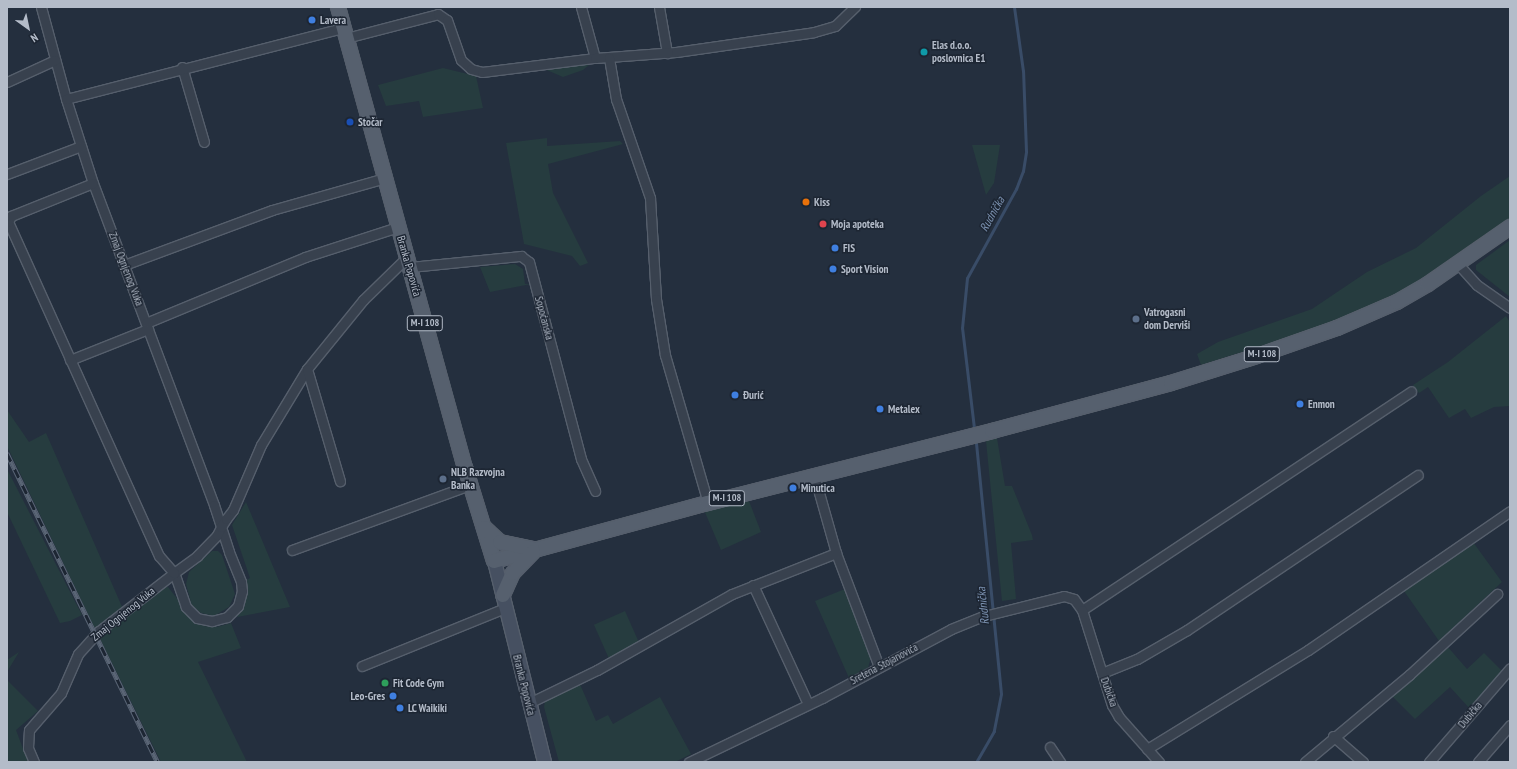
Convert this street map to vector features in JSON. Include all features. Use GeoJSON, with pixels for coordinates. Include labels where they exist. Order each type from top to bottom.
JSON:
{"type":"FeatureCollection","features":[{"type":"Feature","properties":{"kind":"main road","name":"Branka Popovića"},"geometry":{"type":"LineString","coordinates":[[338,7],[470,485],[494,561],[544,762]]}},
{"type":"Feature","properties":{"kind":"main road","name":"M-I 108"},"geometry":{"type":"LineString","coordinates":[[494,561],[814,475],[992,431],[1171,383],[1337,328],[1397,302],[1458,264],[1510,227]]}},
{"type":"Feature","properties":{"kind":"main road"},"geometry":{"type":"LineString","coordinates":[[484,526],[500,542],[521,548],[539,548]]}},
{"type":"Feature","properties":{"kind":"main road"},"geometry":{"type":"LineString","coordinates":[[504,602],[509,580],[519,565],[539,548]]}},
{"type":"Feature","properties":{"kind":"street","name":"Zmaj Ognjenog Vuka"},"geometry":{"type":"LineString","coordinates":[[41,7],[66,98],[93,183],[221,527],[242,591],[238,606],[232,613],[219,621],[205,621],[197,618],[183,600],[174,573]]}},
{"type":"Feature","properties":{"kind":"street"},"geometry":{"type":"LineString","coordinates":[[581,7],[595,58]]}},
{"type":"Feature","properties":{"kind":"street"},"geometry":{"type":"LineString","coordinates":[[659,7],[667,53]]}},
{"type":"Feature","properties":{"kind":"street"},"geometry":{"type":"LineString","coordinates":[[66,98],[182,67],[438,14],[447,20],[462,60],[476,71],[595,58],[667,53],[826,30],[843,21],[855,7]]}},
{"type":"Feature","properties":{"kind":"street"},"geometry":{"type":"LineString","coordinates":[[609,58],[616,99],[650,198],[656,298],[665,355],[708,503]]}},
{"type":"Feature","properties":{"kind":"street"},"geometry":{"type":"LineString","coordinates":[[7,82],[55,60]]}},
{"type":"Feature","properties":{"kind":"street"},"geometry":{"type":"LineString","coordinates":[[182,67],[204,142]]}},
{"type":"Feature","properties":{"kind":"street"},"geometry":{"type":"LineString","coordinates":[[7,174],[81,146]]}},
{"type":"Feature","properties":{"kind":"street"},"geometry":{"type":"LineString","coordinates":[[124,265],[272,210],[385,178]]}},
{"type":"Feature","properties":{"kind":"street"},"geometry":{"type":"LineString","coordinates":[[93,183],[11,216],[8,220],[159,556],[174,573]]}},
{"type":"Feature","properties":{"kind":"street"},"geometry":{"type":"LineString","coordinates":[[70,360],[305,257],[398,227]]}},
{"type":"Feature","properties":{"kind":"street","name":"Sopoćanska"},"geometry":{"type":"LineString","coordinates":[[408,262],[521,256],[529,262],[581,459],[595,491]]}},
{"type":"Feature","properties":{"kind":"street"},"geometry":{"type":"LineString","coordinates":[[221,527],[233,510],[270,428],[306,369],[363,300],[408,262]]}},
{"type":"Feature","properties":{"kind":"street"},"geometry":{"type":"LineString","coordinates":[[1458,264],[1477,285],[1510,308]]}},
{"type":"Feature","properties":{"kind":"street"},"geometry":{"type":"LineString","coordinates":[[306,369],[340,481]]}},
{"type":"Feature","properties":{"kind":"street"},"geometry":{"type":"LineString","coordinates":[[1082,610],[1411,392]]}},
{"type":"Feature","properties":{"kind":"street"},"geometry":{"type":"LineString","coordinates":[[814,475],[836,553],[879,667]]}},
{"type":"Feature","properties":{"kind":"street"},"geometry":{"type":"LineString","coordinates":[[1102,673],[1137,659],[1187,630],[1418,475]]}},
{"type":"Feature","properties":{"kind":"street"},"geometry":{"type":"LineString","coordinates":[[292,550],[470,485]]}},
{"type":"Feature","properties":{"kind":"street"},"geometry":{"type":"LineString","coordinates":[[1147,749],[1308,650],[1510,511]]}},
{"type":"Feature","properties":{"kind":"street","name":"Zmaj Ognjenog Vuka"},"geometry":{"type":"LineString","coordinates":[[34,762],[28,748],[29,730],[61,693],[78,654],[99,631],[205,549],[217,536],[221,527]]}},
{"type":"Feature","properties":{"kind":"street"},"geometry":{"type":"LineString","coordinates":[[529,703],[597,670],[753,584],[836,553]]}},
{"type":"Feature","properties":{"kind":"street"},"geometry":{"type":"LineString","coordinates":[[753,584],[808,704]]}},
{"type":"Feature","properties":{"kind":"street"},"geometry":{"type":"LineString","coordinates":[[1305,762],[1333,736],[1408,675],[1497,594]]}},
{"type":"Feature","properties":{"kind":"street","name":"Sretena Stojanovića"},"geometry":{"type":"LineString","coordinates":[[689,762],[808,704],[918,645],[984,616],[1064,596],[1074,599],[1082,610]]}},
{"type":"Feature","properties":{"kind":"street"},"geometry":{"type":"LineString","coordinates":[[362,666],[504,602]]}},
{"type":"Feature","properties":{"kind":"street","name":"Dubička"},"geometry":{"type":"LineString","coordinates":[[1082,610],[1102,673],[1119,717],[1159,762]]}},
{"type":"Feature","properties":{"kind":"street","name":"Dubička"},"geometry":{"type":"LineString","coordinates":[[1429,762],[1510,668]]}},
{"type":"Feature","properties":{"kind":"street"},"geometry":{"type":"LineString","coordinates":[[1478,762],[1510,726]]}},
{"type":"Feature","properties":{"kind":"street"},"geometry":{"type":"LineString","coordinates":[[1333,736],[1363,762]]}},
{"type":"Feature","properties":{"kind":"street"},"geometry":{"type":"LineString","coordinates":[[1050,747],[1060,762]]}},
{"type":"Feature","properties":{"kind":"green space"},"geometry":{"type":"Polygon","coordinates":[[[595,60],[583,70],[563,77],[542,68],[595,60]]]}},
{"type":"Feature","properties":{"kind":"green space"},"geometry":{"type":"Polygon","coordinates":[[[443,68],[476,76],[483,108],[423,117],[419,101],[386,106],[378,85],[443,68]]]}},
{"type":"Feature","properties":{"kind":"green space"},"geometry":{"type":"Polygon","coordinates":[[[547,138],[547,146],[620,141],[623,144],[548,164],[553,193],[588,263],[580,266],[572,256],[524,244],[506,143],[547,138]]]}},
{"type":"Feature","properties":{"kind":"green space"},"geometry":{"type":"Polygon","coordinates":[[[972,145],[1000,145],[994,183],[986,195],[972,145]]]}},
{"type":"Feature","properties":{"kind":"green space"},"geometry":{"type":"Polygon","coordinates":[[[1510,176],[1510,220],[1403,293],[1334,323],[1201,365],[1197,354],[1218,342],[1312,309],[1367,272],[1416,248],[1481,196],[1510,176]]]}},
{"type":"Feature","properties":{"kind":"green space"},"geometry":{"type":"Polygon","coordinates":[[[1510,240],[1510,297],[1476,270],[1476,265],[1510,240]]]}},
{"type":"Feature","properties":{"kind":"green space"},"geometry":{"type":"Polygon","coordinates":[[[515,264],[523,269],[525,284],[531,284],[490,292],[480,267],[515,264]]]}},
{"type":"Feature","properties":{"kind":"green space"},"geometry":{"type":"Polygon","coordinates":[[[1506,316],[1510,322],[1510,406],[1494,407],[1471,418],[1465,409],[1449,418],[1428,387],[1419,393],[1413,385],[1448,362],[1506,316]]]}},
{"type":"Feature","properties":{"kind":"green space"},"geometry":{"type":"Polygon","coordinates":[[[7,410],[29,442],[46,433],[123,609],[95,629],[7,446],[7,410]]]}},
{"type":"Feature","properties":{"kind":"green space"},"geometry":{"type":"Polygon","coordinates":[[[997,438],[1005,486],[1012,486],[1033,540],[1011,543],[1016,599],[1002,601],[986,441],[997,438]]]}},
{"type":"Feature","properties":{"kind":"green space"},"geometry":{"type":"Polygon","coordinates":[[[7,469],[82,615],[70,621],[60,623],[7,512],[7,469]]]}},
{"type":"Feature","properties":{"kind":"green space"},"geometry":{"type":"Polygon","coordinates":[[[749,501],[761,532],[721,550],[704,510],[749,501]]]}},
{"type":"Feature","properties":{"kind":"green space"},"geometry":{"type":"Polygon","coordinates":[[[246,502],[290,607],[237,617],[247,596],[245,581],[250,578],[232,525],[246,502]]]}},
{"type":"Feature","properties":{"kind":"green space"},"geometry":{"type":"Polygon","coordinates":[[[1473,542],[1502,582],[1439,641],[1404,591],[1473,542]]]}},
{"type":"Feature","properties":{"kind":"green space"},"geometry":{"type":"Polygon","coordinates":[[[212,551],[218,551],[222,555],[235,594],[229,607],[214,616],[201,613],[192,606],[186,584],[189,572],[212,551]]]}},
{"type":"Feature","properties":{"kind":"green space"},"geometry":{"type":"Polygon","coordinates":[[[168,587],[194,620],[204,626],[217,627],[231,623],[241,648],[198,662],[247,762],[161,762],[98,635],[162,588],[168,587]]]}},
{"type":"Feature","properties":{"kind":"green space"},"geometry":{"type":"Polygon","coordinates":[[[845,589],[871,657],[868,668],[849,678],[815,601],[845,589]]]}},
{"type":"Feature","properties":{"kind":"green space"},"geometry":{"type":"Polygon","coordinates":[[[625,611],[640,644],[609,658],[594,625],[625,611]]]}},
{"type":"Feature","properties":{"kind":"green space"},"geometry":{"type":"Polygon","coordinates":[[[1447,646],[1467,669],[1484,653],[1503,672],[1470,709],[1450,687],[1415,719],[1391,695],[1447,646]]]}},
{"type":"Feature","properties":{"kind":"green space"},"geometry":{"type":"Polygon","coordinates":[[[19,652],[7,672],[7,660],[19,652]]]}},
{"type":"Feature","properties":{"kind":"green space"},"geometry":{"type":"Polygon","coordinates":[[[7,680],[38,711],[16,730],[28,762],[7,762],[7,680]]]}},
{"type":"Feature","properties":{"kind":"green space"},"geometry":{"type":"Polygon","coordinates":[[[579,682],[596,721],[608,715],[613,724],[660,697],[691,754],[675,762],[559,762],[544,707],[545,701],[579,682]]]}},
{"type":"Feature","properties":{"kind":"waterway","name":"Rudnička"},"geometry":{"type":"LineString","coordinates":[[974,428],[962,328],[967,278],[1016,189],[1023,171],[1026,151],[1023,71],[1014,7]]}},
{"type":"Feature","properties":{"kind":"waterway","name":"Rudnička"},"geometry":{"type":"LineString","coordinates":[[976,443],[1001,694],[994,731],[976,762]]}},
{"type":"Feature","properties":{"kind":"railway"},"geometry":{"type":"LineString","coordinates":[[7,453],[158,762]]}},
{"type":"Feature","properties":{"kind":"place","name":"Lavera"},"geometry":{"type":"Point","coordinates":[312,20]}},
{"type":"Feature","properties":{"kind":"place","name":"Elas d.o.o. poslovnica E1"},"geometry":{"type":"Point","coordinates":[924,52]}},
{"type":"Feature","properties":{"kind":"place","name":"Stočar"},"geometry":{"type":"Point","coordinates":[350,122]}},
{"type":"Feature","properties":{"kind":"place","name":"Kiss"},"geometry":{"type":"Point","coordinates":[806,202]}},
{"type":"Feature","properties":{"kind":"place","name":"Moja apoteka"},"geometry":{"type":"Point","coordinates":[823,224]}},
{"type":"Feature","properties":{"kind":"place","name":"FIS"},"geometry":{"type":"Point","coordinates":[835,248]}},
{"type":"Feature","properties":{"kind":"place","name":"Sport Vision"},"geometry":{"type":"Point","coordinates":[833,269]}},
{"type":"Feature","properties":{"kind":"place","name":"Vatrogasni dom Derviši"},"geometry":{"type":"Point","coordinates":[1136,319]}},
{"type":"Feature","properties":{"kind":"place","name":"Đurić"},"geometry":{"type":"Point","coordinates":[735,395]}},
{"type":"Feature","properties":{"kind":"place","name":"Enmon"},"geometry":{"type":"Point","coordinates":[1300,404]}},
{"type":"Feature","properties":{"kind":"place","name":"Metalex"},"geometry":{"type":"Point","coordinates":[880,409]}},
{"type":"Feature","properties":{"kind":"place","name":"NLB Razvojna Banka"},"geometry":{"type":"Point","coordinates":[443,479]}},
{"type":"Feature","properties":{"kind":"place","name":"Minutica"},"geometry":{"type":"Point","coordinates":[793,488]}},
{"type":"Feature","properties":{"kind":"place","name":"Fit Code Gym"},"geometry":{"type":"Point","coordinates":[385,683]}},
{"type":"Feature","properties":{"kind":"place","name":"Leo-Gres"},"geometry":{"type":"Point","coordinates":[393,696]}},
{"type":"Feature","properties":{"kind":"place","name":"LC Waikiki"},"geometry":{"type":"Point","coordinates":[400,708]}}]}
